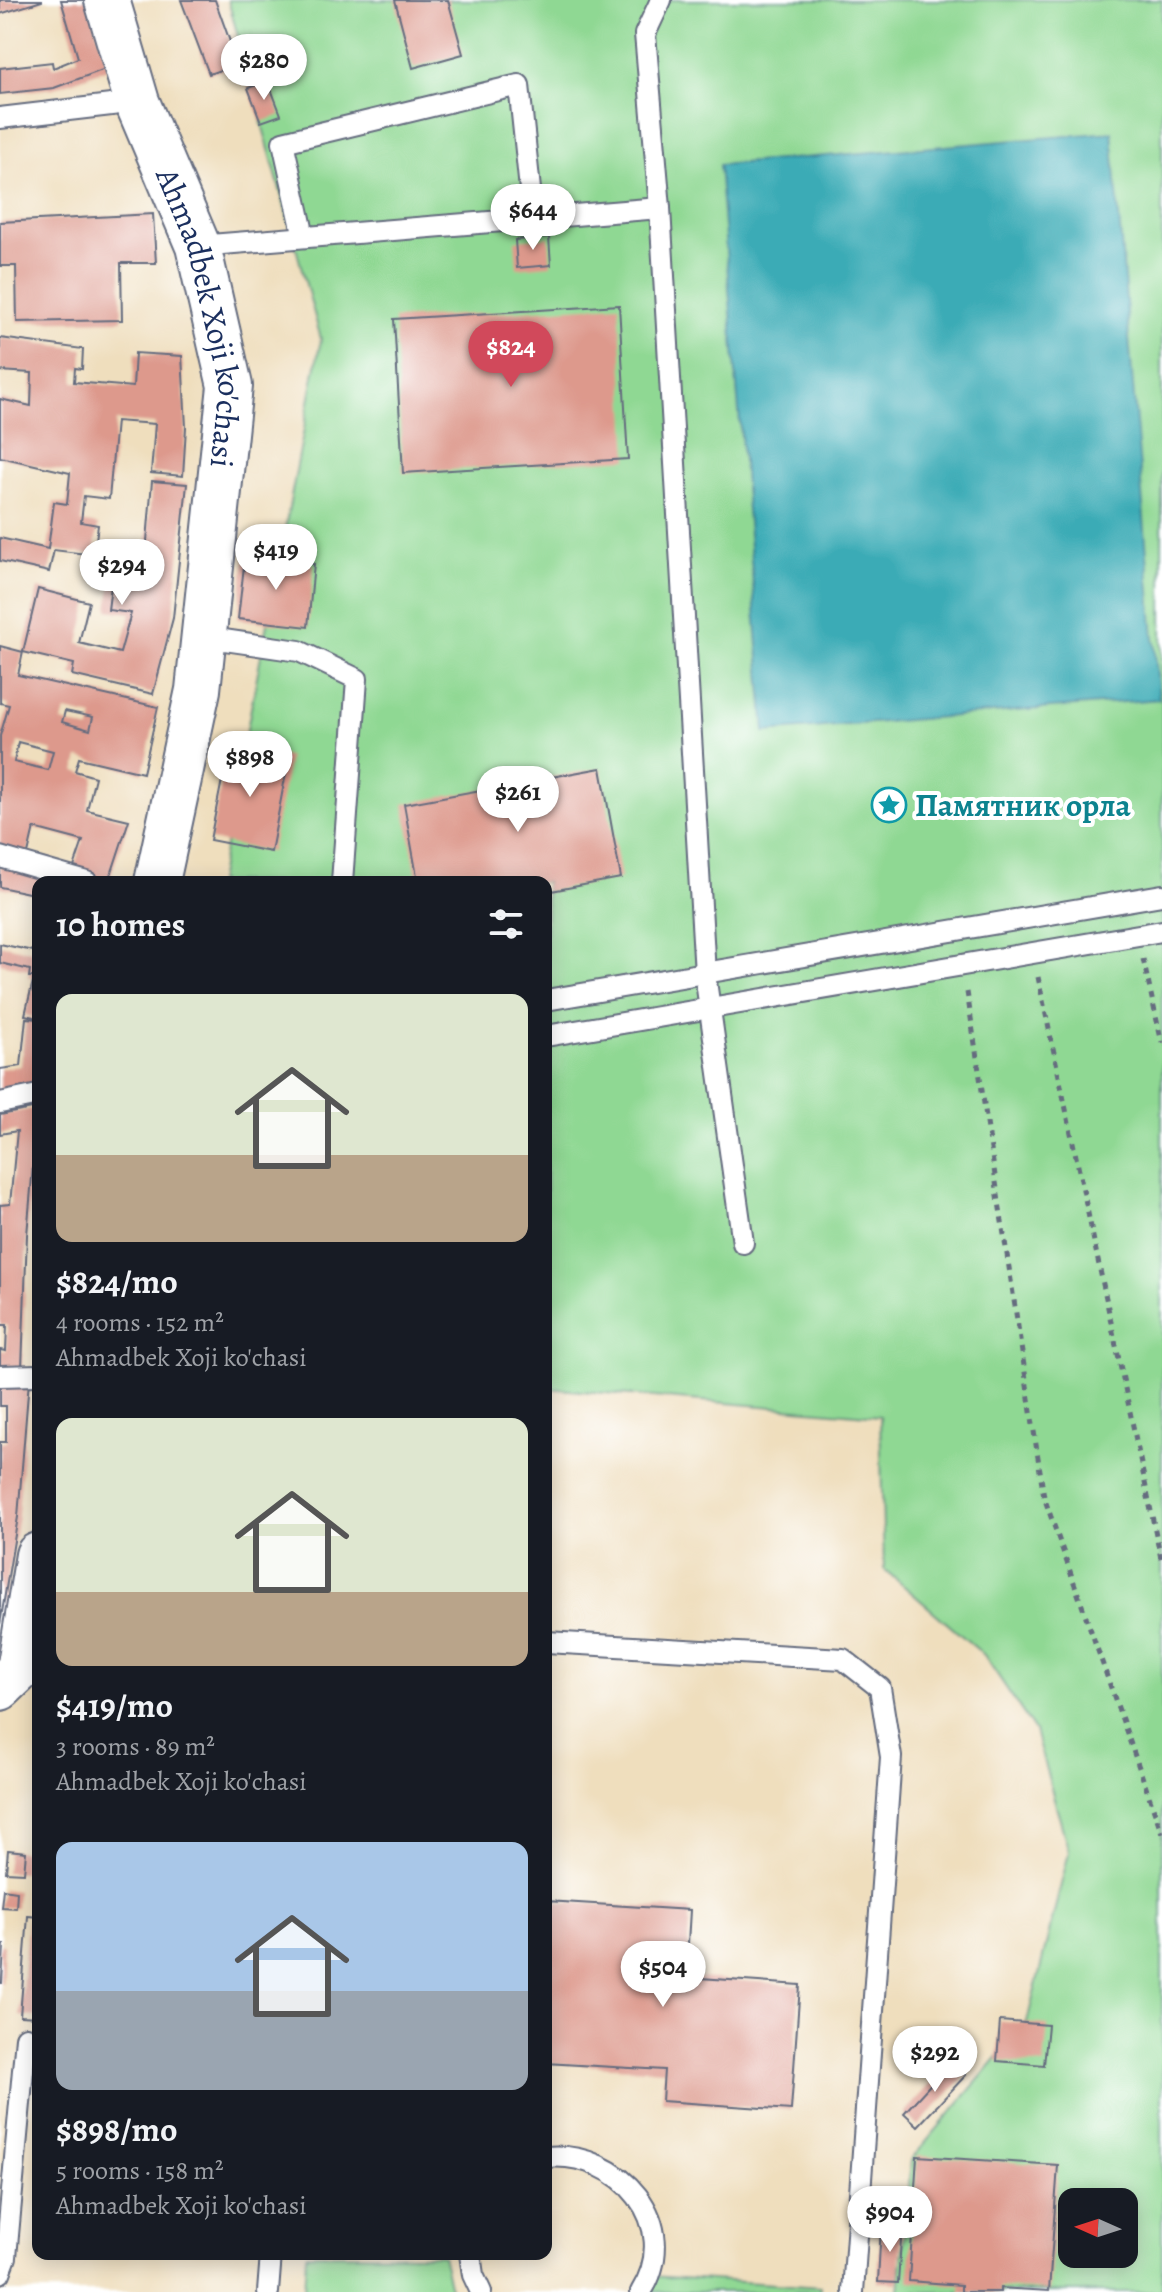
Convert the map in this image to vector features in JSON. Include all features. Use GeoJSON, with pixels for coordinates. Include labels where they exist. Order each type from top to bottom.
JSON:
{"type":"FeatureCollection","features":[{"type":"Feature","properties":{"kind":"street","name":"Ahmadbek Xoji ko'chasi"},"geometry":{"type":"LineString","coordinates":[[107,0],[137,102],[198,246],[230,386],[198,690],[158,876]]}},
{"type":"Feature","properties":{"kind":"street"},"geometry":{"type":"LineString","coordinates":[[0,1688],[19,1670],[32,1591]]}},
{"type":"Feature","properties":{"kind":"lane"},"geometry":{"type":"LineString","coordinates":[[661,0],[645,34],[660,208],[705,974],[743,1243]]}},
{"type":"Feature","properties":{"kind":"lane"},"geometry":{"type":"LineString","coordinates":[[304,237],[283,142],[519,85],[533,218]]}},
{"type":"Feature","properties":{"kind":"lane"},"geometry":{"type":"LineString","coordinates":[[0,118],[137,102]]}},
{"type":"Feature","properties":{"kind":"lane"},"geometry":{"type":"LineString","coordinates":[[198,246],[660,208]]}},
{"type":"Feature","properties":{"kind":"lane"},"geometry":{"type":"LineString","coordinates":[[204,637],[299,651],[357,679],[342,876]]}},
{"type":"Feature","properties":{"kind":"lane"},"geometry":{"type":"LineString","coordinates":[[0,857],[66,876]]}},
{"type":"Feature","properties":{"kind":"lane"},"geometry":{"type":"LineString","coordinates":[[552,999],[1162,895]]}},
{"type":"Feature","properties":{"kind":"lane"},"geometry":{"type":"LineString","coordinates":[[552,1035],[1162,931]]}},
{"type":"Feature","properties":{"kind":"lane"},"geometry":{"type":"LineString","coordinates":[[0,1103],[32,1096]]}},
{"type":"Feature","properties":{"kind":"lane"},"geometry":{"type":"LineString","coordinates":[[0,1376],[32,1375]]}},
{"type":"Feature","properties":{"kind":"lane"},"geometry":{"type":"LineString","coordinates":[[552,1642],[843,1659],[880,1688],[891,1757],[853,2292]]}},
{"type":"Feature","properties":{"kind":"lane"},"geometry":{"type":"LineString","coordinates":[[0,2273],[6,2257],[26,2037]]}},
{"type":"Feature","properties":{"kind":"lane"},"geometry":{"type":"LineString","coordinates":[[552,2156],[566,2155],[594,2161],[619,2176],[639,2197],[651,2224],[653,2253],[641,2292]]}},
{"type":"Feature","properties":{"kind":"lane"},"geometry":{"type":"LineString","coordinates":[[268,2292],[271,2260]]}},
{"type":"Feature","properties":{"kind":"lane"},"geometry":{"type":"LineString","coordinates":[[471,2260],[473,2275],[481,2292]]}},
{"type":"Feature","properties":{"kind":"path"},"geometry":{"type":"LineString","coordinates":[[1137,935],[1162,1043]]}},
{"type":"Feature","properties":{"kind":"path"},"geometry":{"type":"LineString","coordinates":[[1033,952],[1162,1563]]}},
{"type":"Feature","properties":{"kind":"path"},"geometry":{"type":"LineString","coordinates":[[963,965],[1044,1497],[1162,1833]]}},
{"type":"Feature","properties":{"kind":"green space"},"geometry":{"type":"Polygon","coordinates":[[[228,0],[1162,0],[1162,2292],[899,2292],[911,2160],[1027,2022],[1069,1852],[1035,1731],[984,1655],[884,1569],[880,1416],[552,1389],[552,876],[219,876],[321,339],[228,0]]]}},
{"type":"Feature","properties":{"kind":"green space"},"geometry":{"type":"Polygon","coordinates":[[[306,2260],[443,2260],[451,2292],[304,2292],[306,2260]]]}},
{"type":"Feature","properties":{"kind":"green space"},"geometry":{"type":"Polygon","coordinates":[[[650,2276],[820,2287],[820,2292],[647,2292],[650,2276]]]}},
{"type":"Feature","properties":{"kind":"water"},"geometry":{"type":"Polygon","coordinates":[[[1112,132],[1159,699],[765,732],[719,165],[1112,132]]]}},
{"type":"Feature","properties":{"kind":"building"},"geometry":{"type":"Polygon","coordinates":[[[0,0],[42,0],[42,1],[0,14],[0,0]]]}},
{"type":"Feature","properties":{"kind":"building"},"geometry":{"type":"Polygon","coordinates":[[[61,0],[88,0],[108,68],[54,88],[0,94],[0,68],[52,62],[53,68],[78,58],[61,0]]]}},
{"type":"Feature","properties":{"kind":"building"},"geometry":{"type":"Polygon","coordinates":[[[181,0],[215,0],[238,64],[209,74],[181,0]]]}},
{"type":"Feature","properties":{"kind":"building"},"geometry":{"type":"Polygon","coordinates":[[[395,0],[448,0],[463,54],[413,68],[395,0]]]}},
{"type":"Feature","properties":{"kind":"building"},"geometry":{"type":"Polygon","coordinates":[[[268,81],[281,115],[261,122],[248,88],[268,81]]]}},
{"type":"Feature","properties":{"kind":"building"},"geometry":{"type":"Polygon","coordinates":[[[153,214],[156,263],[121,263],[122,320],[17,322],[16,266],[0,266],[0,222],[153,214]]]}},
{"type":"Feature","properties":{"kind":"building"},"geometry":{"type":"Polygon","coordinates":[[[549,237],[551,265],[517,268],[515,240],[549,237]]]}},
{"type":"Feature","properties":{"kind":"building"},"geometry":{"type":"Polygon","coordinates":[[[619,305],[628,459],[403,473],[394,319],[619,305]]]}},
{"type":"Feature","properties":{"kind":"building"},"geometry":{"type":"Polygon","coordinates":[[[0,338],[83,349],[82,369],[75,368],[74,382],[133,387],[135,353],[182,356],[186,427],[183,476],[151,473],[155,424],[116,421],[109,499],[84,496],[81,522],[98,525],[94,555],[54,550],[49,572],[0,561],[0,538],[48,549],[54,502],[67,504],[70,473],[0,457],[0,399],[31,406],[32,373],[0,371],[0,338]]]}},
{"type":"Feature","properties":{"kind":"building"},"geometry":{"type":"Polygon","coordinates":[[[152,481],[187,484],[173,618],[153,694],[72,675],[74,664],[23,652],[38,589],[89,602],[79,643],[120,653],[131,613],[108,610],[114,562],[145,565],[152,481]]]}},
{"type":"Feature","properties":{"kind":"building"},"geometry":{"type":"Polygon","coordinates":[[[245,557],[314,564],[308,627],[238,619],[245,557]]]}},
{"type":"Feature","properties":{"kind":"building"},"geometry":{"type":"Polygon","coordinates":[[[0,646],[23,652],[18,675],[158,707],[143,773],[79,758],[75,771],[95,777],[87,810],[129,820],[111,876],[93,876],[73,870],[83,841],[34,828],[28,854],[0,848],[0,736],[9,705],[0,703],[0,646]],[[65,711],[62,722],[90,730],[93,717],[65,711]],[[18,742],[14,762],[48,770],[53,751],[18,742]]]}},
{"type":"Feature","properties":{"kind":"building"},"geometry":{"type":"Polygon","coordinates":[[[229,745],[289,757],[271,852],[210,840],[229,745]]]}},
{"type":"Feature","properties":{"kind":"building"},"geometry":{"type":"Polygon","coordinates":[[[601,768],[621,878],[552,891],[552,876],[417,876],[404,804],[601,768]]]}},
{"type":"Feature","properties":{"kind":"building"},"geometry":{"type":"Polygon","coordinates":[[[0,866],[42,876],[32,876],[32,894],[0,887],[0,866]]]}},
{"type":"Feature","properties":{"kind":"building"},"geometry":{"type":"Polygon","coordinates":[[[0,944],[32,951],[32,977],[29,977],[30,970],[0,963],[0,944]]]}},
{"type":"Feature","properties":{"kind":"building"},"geometry":{"type":"Polygon","coordinates":[[[32,985],[32,1017],[25,1015],[32,985]]]}},
{"type":"Feature","properties":{"kind":"building"},"geometry":{"type":"Polygon","coordinates":[[[26,1018],[32,1018],[32,1088],[0,1094],[0,1069],[21,1066],[26,1018]]]}},
{"type":"Feature","properties":{"kind":"building"},"geometry":{"type":"Polygon","coordinates":[[[32,1109],[32,1177],[22,1368],[0,1367],[0,1350],[6,1351],[7,1325],[0,1325],[0,1205],[10,1204],[17,1131],[0,1134],[0,1115],[32,1109]]]}},
{"type":"Feature","properties":{"kind":"building"},"geometry":{"type":"Polygon","coordinates":[[[29,1380],[18,1517],[0,1624],[0,1442],[6,1442],[6,1406],[0,1406],[0,1381],[29,1380]]]}},
{"type":"Feature","properties":{"kind":"building"},"geometry":{"type":"Polygon","coordinates":[[[8,1850],[26,1852],[24,1873],[6,1872],[8,1850]]]}},
{"type":"Feature","properties":{"kind":"building"},"geometry":{"type":"Polygon","coordinates":[[[3,1889],[17,1891],[16,1908],[1,1907],[3,1889]]]}},
{"type":"Feature","properties":{"kind":"building"},"geometry":{"type":"Polygon","coordinates":[[[552,1901],[690,1910],[686,1977],[800,1985],[791,2110],[662,2101],[664,2070],[552,2063],[552,1901]]]}},
{"type":"Feature","properties":{"kind":"building"},"geometry":{"type":"Polygon","coordinates":[[[28,1916],[32,1916],[32,2017],[20,2016],[28,1916]]]}},
{"type":"Feature","properties":{"kind":"building"},"geometry":{"type":"Polygon","coordinates":[[[0,1945],[4,1945],[2,1983],[0,1983],[0,1945]]]}},
{"type":"Feature","properties":{"kind":"building"},"geometry":{"type":"Polygon","coordinates":[[[1000,2021],[1048,2025],[1044,2065],[997,2061],[1000,2021]]]}},
{"type":"Feature","properties":{"kind":"building"},"geometry":{"type":"Polygon","coordinates":[[[952,2061],[966,2075],[918,2126],[904,2113],[952,2061]]]}},
{"type":"Feature","properties":{"kind":"building"},"geometry":{"type":"Polygon","coordinates":[[[917,2156],[1058,2165],[1049,2291],[1000,2288],[1000,2292],[961,2292],[961,2285],[909,2281],[917,2156]]]}},
{"type":"Feature","properties":{"kind":"building"},"geometry":{"type":"Polygon","coordinates":[[[881,2225],[902,2226],[898,2283],[878,2282],[881,2225]]]}},
{"type":"Feature","properties":{"kind":"place","name":"Памятник орла"},"geometry":{"type":"Point","coordinates":[889,805]}}]}
